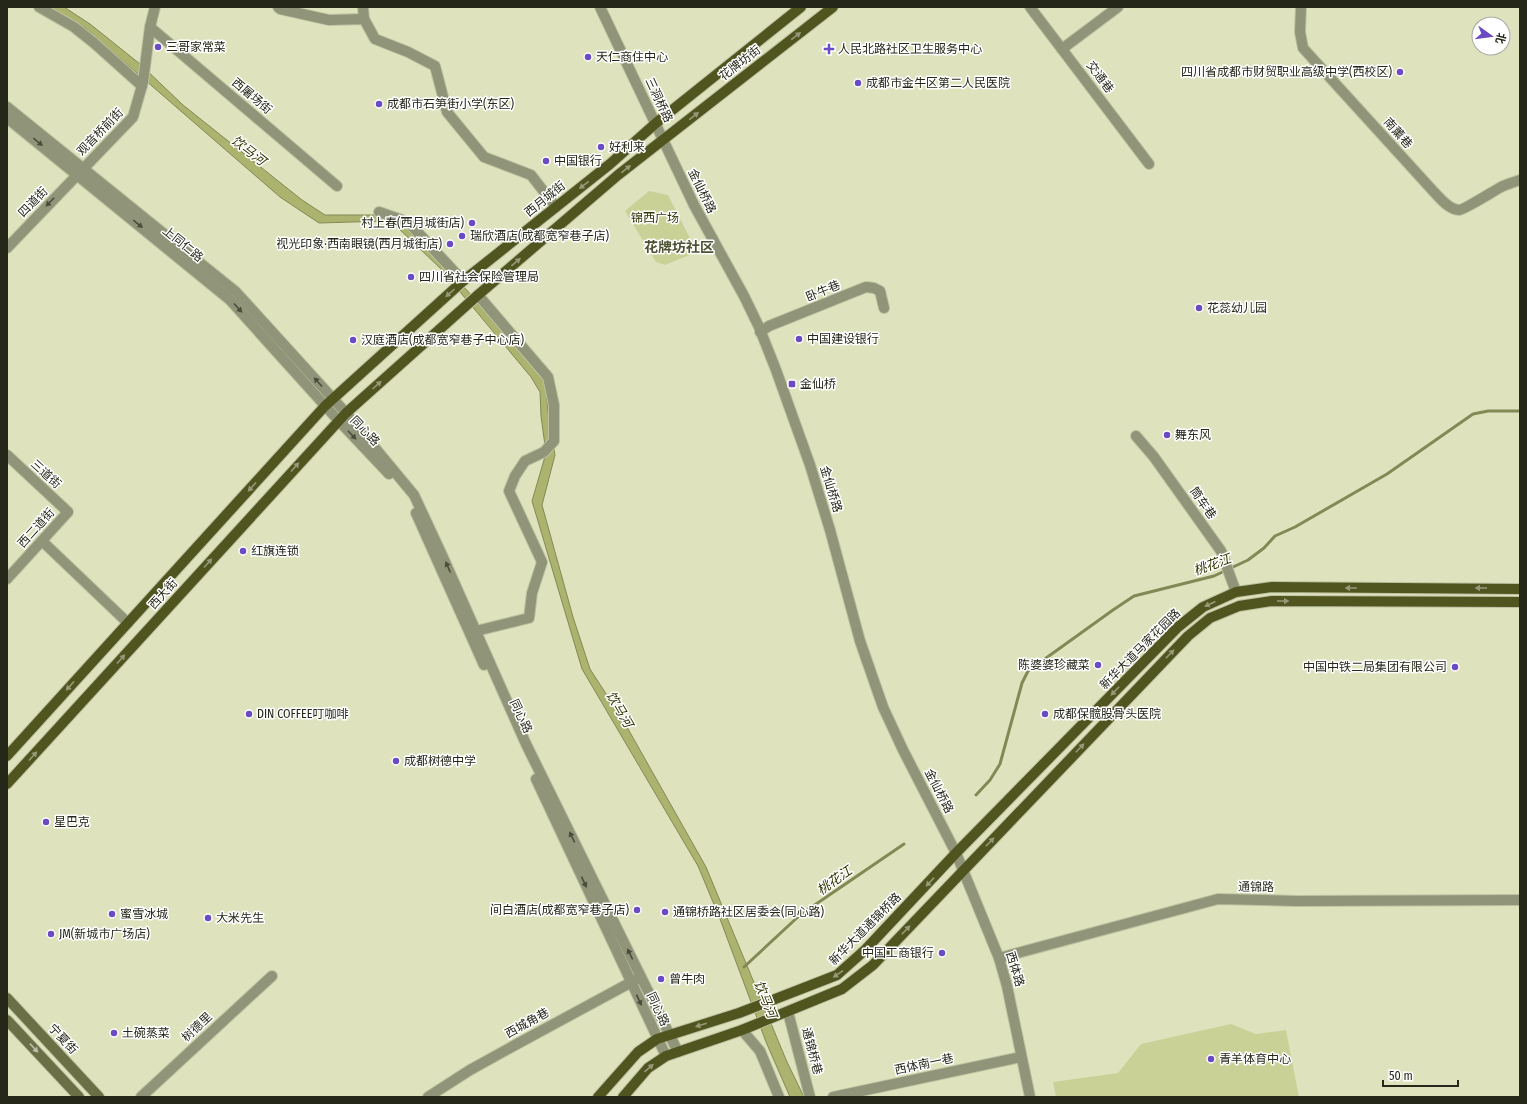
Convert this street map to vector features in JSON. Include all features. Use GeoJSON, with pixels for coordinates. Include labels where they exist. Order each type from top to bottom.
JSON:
{"type":"FeatureCollection","features":[{"type":"Feature","properties":{"kind":"main road","name":"花牌坊街"},"geometry":{"type":"LineString","coordinates":[[656,123],[801,7]]}},
{"type":"Feature","properties":{"kind":"main road","name":"花牌坊街"},"geometry":{"type":"LineString","coordinates":[[663,140],[833,7]]}},
{"type":"Feature","properties":{"kind":"main road","name":"西月城街"},"geometry":{"type":"LineString","coordinates":[[325,406],[463,281],[610,164],[656,123]]}},
{"type":"Feature","properties":{"kind":"main road"},"geometry":{"type":"LineString","coordinates":[[338,420],[478,295],[618,175],[663,140]]}},
{"type":"Feature","properties":{"kind":"main road","name":"西大街"},"geometry":{"type":"LineString","coordinates":[[7,756],[325,406]]}},
{"type":"Feature","properties":{"kind":"main road","name":"西大街"},"geometry":{"type":"LineString","coordinates":[[7,784],[338,420]]}},
{"type":"Feature","properties":{"kind":"main road","name":"新华大道马家花园路"},"geometry":{"type":"LineString","coordinates":[[956,854],[1178,627],[1203,607],[1236,592],[1272,587],[1520,589]]}},
{"type":"Feature","properties":{"kind":"main road","name":"新华大道马家花园路"},"geometry":{"type":"LineString","coordinates":[[963,870],[1188,636],[1210,618],[1239,606],[1272,601],[1520,602]]}},
{"type":"Feature","properties":{"kind":"main road","name":"新华大道通锦桥路"},"geometry":{"type":"LineString","coordinates":[[670,1035],[739,1014],[837,975],[865,950],[956,854]]}},
{"type":"Feature","properties":{"kind":"main road"},"geometry":{"type":"LineString","coordinates":[[623,1097],[648,1068],[666,1056],[744,1029],[842,989],[873,965],[963,870]]}},
{"type":"Feature","properties":{"kind":"main road","name":"宁夏街"},"geometry":{"type":"LineString","coordinates":[[7,998],[99,1097]]}},
{"type":"Feature","properties":{"kind":"main road"},"geometry":{"type":"LineString","coordinates":[[7,1020],[79,1097]]}},
{"type":"Feature","properties":{"kind":"main road"},"geometry":{"type":"LineString","coordinates":[[598,1097],[638,1052],[657,1039],[670,1035]]}},
{"type":"Feature","properties":{"kind":"street"},"geometry":{"type":"LineString","coordinates":[[39,7],[74,27],[142,84]]}},
{"type":"Feature","properties":{"kind":"street","name":"观音桥前街"},"geometry":{"type":"LineString","coordinates":[[80,171],[133,117],[142,84],[150,27],[155,7]]}},
{"type":"Feature","properties":{"kind":"street"},"geometry":{"type":"LineString","coordinates":[[278,7],[280,9],[328,20],[364,19]]}},
{"type":"Feature","properties":{"kind":"street"},"geometry":{"type":"LineString","coordinates":[[363,7],[364,19],[375,39],[408,52],[435,66],[446,112],[484,157],[531,175],[556,207]]}},
{"type":"Feature","properties":{"kind":"street","name":"三洞桥路"},"geometry":{"type":"LineString","coordinates":[[600,7],[663,140]]}},
{"type":"Feature","properties":{"kind":"street","name":"交通巷"},"geometry":{"type":"LineString","coordinates":[[1030,7],[1149,164]]}},
{"type":"Feature","properties":{"kind":"street"},"geometry":{"type":"LineString","coordinates":[[1062,49],[1118,7]]}},
{"type":"Feature","properties":{"kind":"street","name":"南薰巷"},"geometry":{"type":"LineString","coordinates":[[1300,7],[1300,32],[1303,48],[1434,192],[1449,206],[1458,210],[1466,208],[1504,186],[1520,180]]}},
{"type":"Feature","properties":{"kind":"street","name":"西屠场街"},"geometry":{"type":"LineString","coordinates":[[150,27],[337,186]]}},
{"type":"Feature","properties":{"kind":"street"},"geometry":{"type":"LineString","coordinates":[[7,107],[80,171],[236,292],[346,413],[414,495],[526,744],[678,1052]]}},
{"type":"Feature","properties":{"kind":"street","name":"上同仁路"},"geometry":{"type":"LineString","coordinates":[[7,118],[80,171],[230,300],[325,406]]}},
{"type":"Feature","properties":{"kind":"street","name":"金仙桥路"},"geometry":{"type":"LineString","coordinates":[[663,140],[694,206],[744,296],[776,370],[810,465],[830,530],[860,641],[883,707],[903,750],[956,854]]}},
{"type":"Feature","properties":{"kind":"street","name":"四道街"},"geometry":{"type":"LineString","coordinates":[[7,248],[80,171]]}},
{"type":"Feature","properties":{"kind":"street"},"geometry":{"type":"LineString","coordinates":[[379,212],[410,224],[463,281]]}},
{"type":"Feature","properties":{"kind":"street","name":"卧牛巷"},"geometry":{"type":"LineString","coordinates":[[760,332],[769,326],[866,287],[874,288],[880,292],[884,308]]}},
{"type":"Feature","properties":{"kind":"street"},"geometry":{"type":"LineString","coordinates":[[476,631],[529,618],[532,593],[542,562],[509,491],[514,476],[525,461],[544,452],[554,441],[554,405],[548,377],[478,295]]}},
{"type":"Feature","properties":{"kind":"street","name":"同心路"},"geometry":{"type":"LineString","coordinates":[[325,406],[407,494],[517,738],[630,982],[666,1056]]}},
{"type":"Feature","properties":{"kind":"street","name":"筒车巷"},"geometry":{"type":"LineString","coordinates":[[1136,436],[1154,457],[1221,551],[1236,592]]}},
{"type":"Feature","properties":{"kind":"street","name":"三道街"},"geometry":{"type":"LineString","coordinates":[[7,455],[68,512]]}},
{"type":"Feature","properties":{"kind":"street","name":"西二道街"},"geometry":{"type":"LineString","coordinates":[[7,579],[68,512]]}},
{"type":"Feature","properties":{"kind":"street"},"geometry":{"type":"LineString","coordinates":[[42,541],[128,623]]}},
{"type":"Feature","properties":{"kind":"street","name":"西体路"},"geometry":{"type":"LineString","coordinates":[[956,854],[999,958],[1007,986],[1030,1097]]}},
{"type":"Feature","properties":{"kind":"street","name":"通锦路"},"geometry":{"type":"LineString","coordinates":[[999,958],[1218,899],[1297,901],[1520,900]]}},
{"type":"Feature","properties":{"kind":"street","name":"树德里"},"geometry":{"type":"LineString","coordinates":[[141,1097],[272,976]]}},
{"type":"Feature","properties":{"kind":"street","name":"西城角巷"},"geometry":{"type":"LineString","coordinates":[[428,1097],[497,1055],[630,982],[642,977]]}},
{"type":"Feature","properties":{"kind":"street","name":"通锦桥巷"},"geometry":{"type":"LineString","coordinates":[[785,1013],[810,1097]]}},
{"type":"Feature","properties":{"kind":"street"},"geometry":{"type":"LineString","coordinates":[[744,1029],[760,1051],[779,1097]]}},
{"type":"Feature","properties":{"kind":"street","name":"西体南一巷"},"geometry":{"type":"LineString","coordinates":[[832,1097],[1021,1057]]}},
{"type":"Feature","properties":{"kind":"green space","name":"锦西广场"},"geometry":{"type":"Polygon","coordinates":[[[649,191],[668,195],[697,252],[665,265],[656,262],[625,211],[649,191]]]}},
{"type":"Feature","properties":{"kind":"green space","name":"青羊体育中心"},"geometry":{"type":"Polygon","coordinates":[[[1231,1024],[1256,1034],[1286,1030],[1299,1097],[1056,1097],[1053,1082],[1118,1073],[1141,1044],[1231,1024]]]}},
{"type":"Feature","properties":{"kind":"shaded area"},"geometry":{"type":"Polygon","coordinates":[[[48,7],[64,7],[90,24],[140,64],[183,105],[302,200],[325,215],[389,216],[406,223],[530,360],[546,385],[548,412],[555,455],[542,505],[573,617],[590,669],[623,720],[706,867],[787,1062],[804,1097],[790,1097],[766,1042],[720,919],[698,866],[582,669],[532,501],[546,453],[541,416],[540,392],[531,377],[440,268],[396,226],[386,221],[319,223],[280,197],[85,28],[48,7]]]}},
{"type":"Feature","properties":{"kind":"waterway","name":"桃花江"},"geometry":{"type":"LineString","coordinates":[[976,795],[990,780],[1000,764],[1022,683],[1028,671],[1113,610],[1134,596],[1214,576],[1248,560],[1264,548],[1275,536],[1295,527],[1387,474],[1473,414],[1488,411],[1520,411]]}},
{"type":"Feature","properties":{"kind":"waterway","name":"桃花江"},"geometry":{"type":"LineString","coordinates":[[744,967],[800,915],[904,844]]}},
{"type":"Feature","properties":{"kind":"place","name":"三哥家常菜"},"geometry":{"type":"Point","coordinates":[158,47]}},
{"type":"Feature","properties":{"kind":"place","name":"人民北路社区卫生服务中心"},"geometry":{"type":"Point","coordinates":[829,49]}},
{"type":"Feature","properties":{"kind":"place","name":"天仁商住中心"},"geometry":{"type":"Point","coordinates":[588,57]}},
{"type":"Feature","properties":{"kind":"place","name":"四川省成都市财贸职业高级中学(西校区)"},"geometry":{"type":"Point","coordinates":[1400,72]}},
{"type":"Feature","properties":{"kind":"place","name":"成都市金牛区第二人民医院"},"geometry":{"type":"Point","coordinates":[858,83]}},
{"type":"Feature","properties":{"kind":"place","name":"成都市石笋街小学(东区)"},"geometry":{"type":"Point","coordinates":[379,104]}},
{"type":"Feature","properties":{"kind":"place","name":"好利来"},"geometry":{"type":"Point","coordinates":[601,147]}},
{"type":"Feature","properties":{"kind":"place","name":"中国银行"},"geometry":{"type":"Point","coordinates":[546,161]}},
{"type":"Feature","properties":{"kind":"place","name":"村上春(西月城街店)"},"geometry":{"type":"Point","coordinates":[472,223]}},
{"type":"Feature","properties":{"kind":"place","name":"瑞欣酒店(成都宽窄巷子店)"},"geometry":{"type":"Point","coordinates":[462,236]}},
{"type":"Feature","properties":{"kind":"place","name":"视光印象·西南眼镜(西月城街店)"},"geometry":{"type":"Point","coordinates":[450,244]}},
{"type":"Feature","properties":{"kind":"place","name":"四川省社会保险管理局"},"geometry":{"type":"Point","coordinates":[411,277]}},
{"type":"Feature","properties":{"kind":"place","name":"花蕊幼儿园"},"geometry":{"type":"Point","coordinates":[1199,308]}},
{"type":"Feature","properties":{"kind":"place","name":"中国建设银行"},"geometry":{"type":"Point","coordinates":[799,339]}},
{"type":"Feature","properties":{"kind":"place","name":"汉庭酒店(成都宽窄巷子中心店)"},"geometry":{"type":"Point","coordinates":[353,340]}},
{"type":"Feature","properties":{"kind":"place","name":"金仙桥"},"geometry":{"type":"Point","coordinates":[792,384]}},
{"type":"Feature","properties":{"kind":"place","name":"舞东风"},"geometry":{"type":"Point","coordinates":[1167,435]}},
{"type":"Feature","properties":{"kind":"place","name":"红旗连锁"},"geometry":{"type":"Point","coordinates":[243,551]}},
{"type":"Feature","properties":{"kind":"place","name":"陈婆婆珍藏菜"},"geometry":{"type":"Point","coordinates":[1098,665]}},
{"type":"Feature","properties":{"kind":"place","name":"中国中铁二局集团有限公司"},"geometry":{"type":"Point","coordinates":[1455,667]}},
{"type":"Feature","properties":{"kind":"place","name":"DIN COFFEE叮咖啡"},"geometry":{"type":"Point","coordinates":[249,714]}},
{"type":"Feature","properties":{"kind":"place","name":"成都保髋股骨头医院"},"geometry":{"type":"Point","coordinates":[1045,714]}},
{"type":"Feature","properties":{"kind":"place","name":"成都树德中学"},"geometry":{"type":"Point","coordinates":[396,761]}},
{"type":"Feature","properties":{"kind":"place","name":"星巴克"},"geometry":{"type":"Point","coordinates":[46,822]}},
{"type":"Feature","properties":{"kind":"place","name":"间白酒店(成都宽窄巷子店)"},"geometry":{"type":"Point","coordinates":[637,910]}},
{"type":"Feature","properties":{"kind":"place","name":"通锦桥路社区居委会(同心路)"},"geometry":{"type":"Point","coordinates":[665,912]}},
{"type":"Feature","properties":{"kind":"place","name":"蜜雪冰城"},"geometry":{"type":"Point","coordinates":[112,914]}},
{"type":"Feature","properties":{"kind":"place","name":"大米先生"},"geometry":{"type":"Point","coordinates":[208,918]}},
{"type":"Feature","properties":{"kind":"place","name":"JM(新城市广场店)"},"geometry":{"type":"Point","coordinates":[51,934]}},
{"type":"Feature","properties":{"kind":"place","name":"中国工商银行"},"geometry":{"type":"Point","coordinates":[942,953]}},
{"type":"Feature","properties":{"kind":"place","name":"曾牛肉"},"geometry":{"type":"Point","coordinates":[661,979]}},
{"type":"Feature","properties":{"kind":"place","name":"土碗蒸菜"},"geometry":{"type":"Point","coordinates":[114,1033]}},
{"type":"Feature","properties":{"kind":"place","name":"青羊体育中心"},"geometry":{"type":"Point","coordinates":[1211,1059]}},
{"type":"Feature","properties":{"kind":"district","name":"花牌坊社区"},"geometry":{"type":"Point","coordinates":[679,247]}},
{"type":"Feature","properties":{"kind":"water label","name":"饮马河"},"geometry":{"type":"Point","coordinates":[249,150]}},
{"type":"Feature","properties":{"kind":"water label","name":"饮马河"},"geometry":{"type":"Point","coordinates":[620,709]}},
{"type":"Feature","properties":{"kind":"water label","name":"饮马河"},"geometry":{"type":"Point","coordinates":[766,999]}}]}
